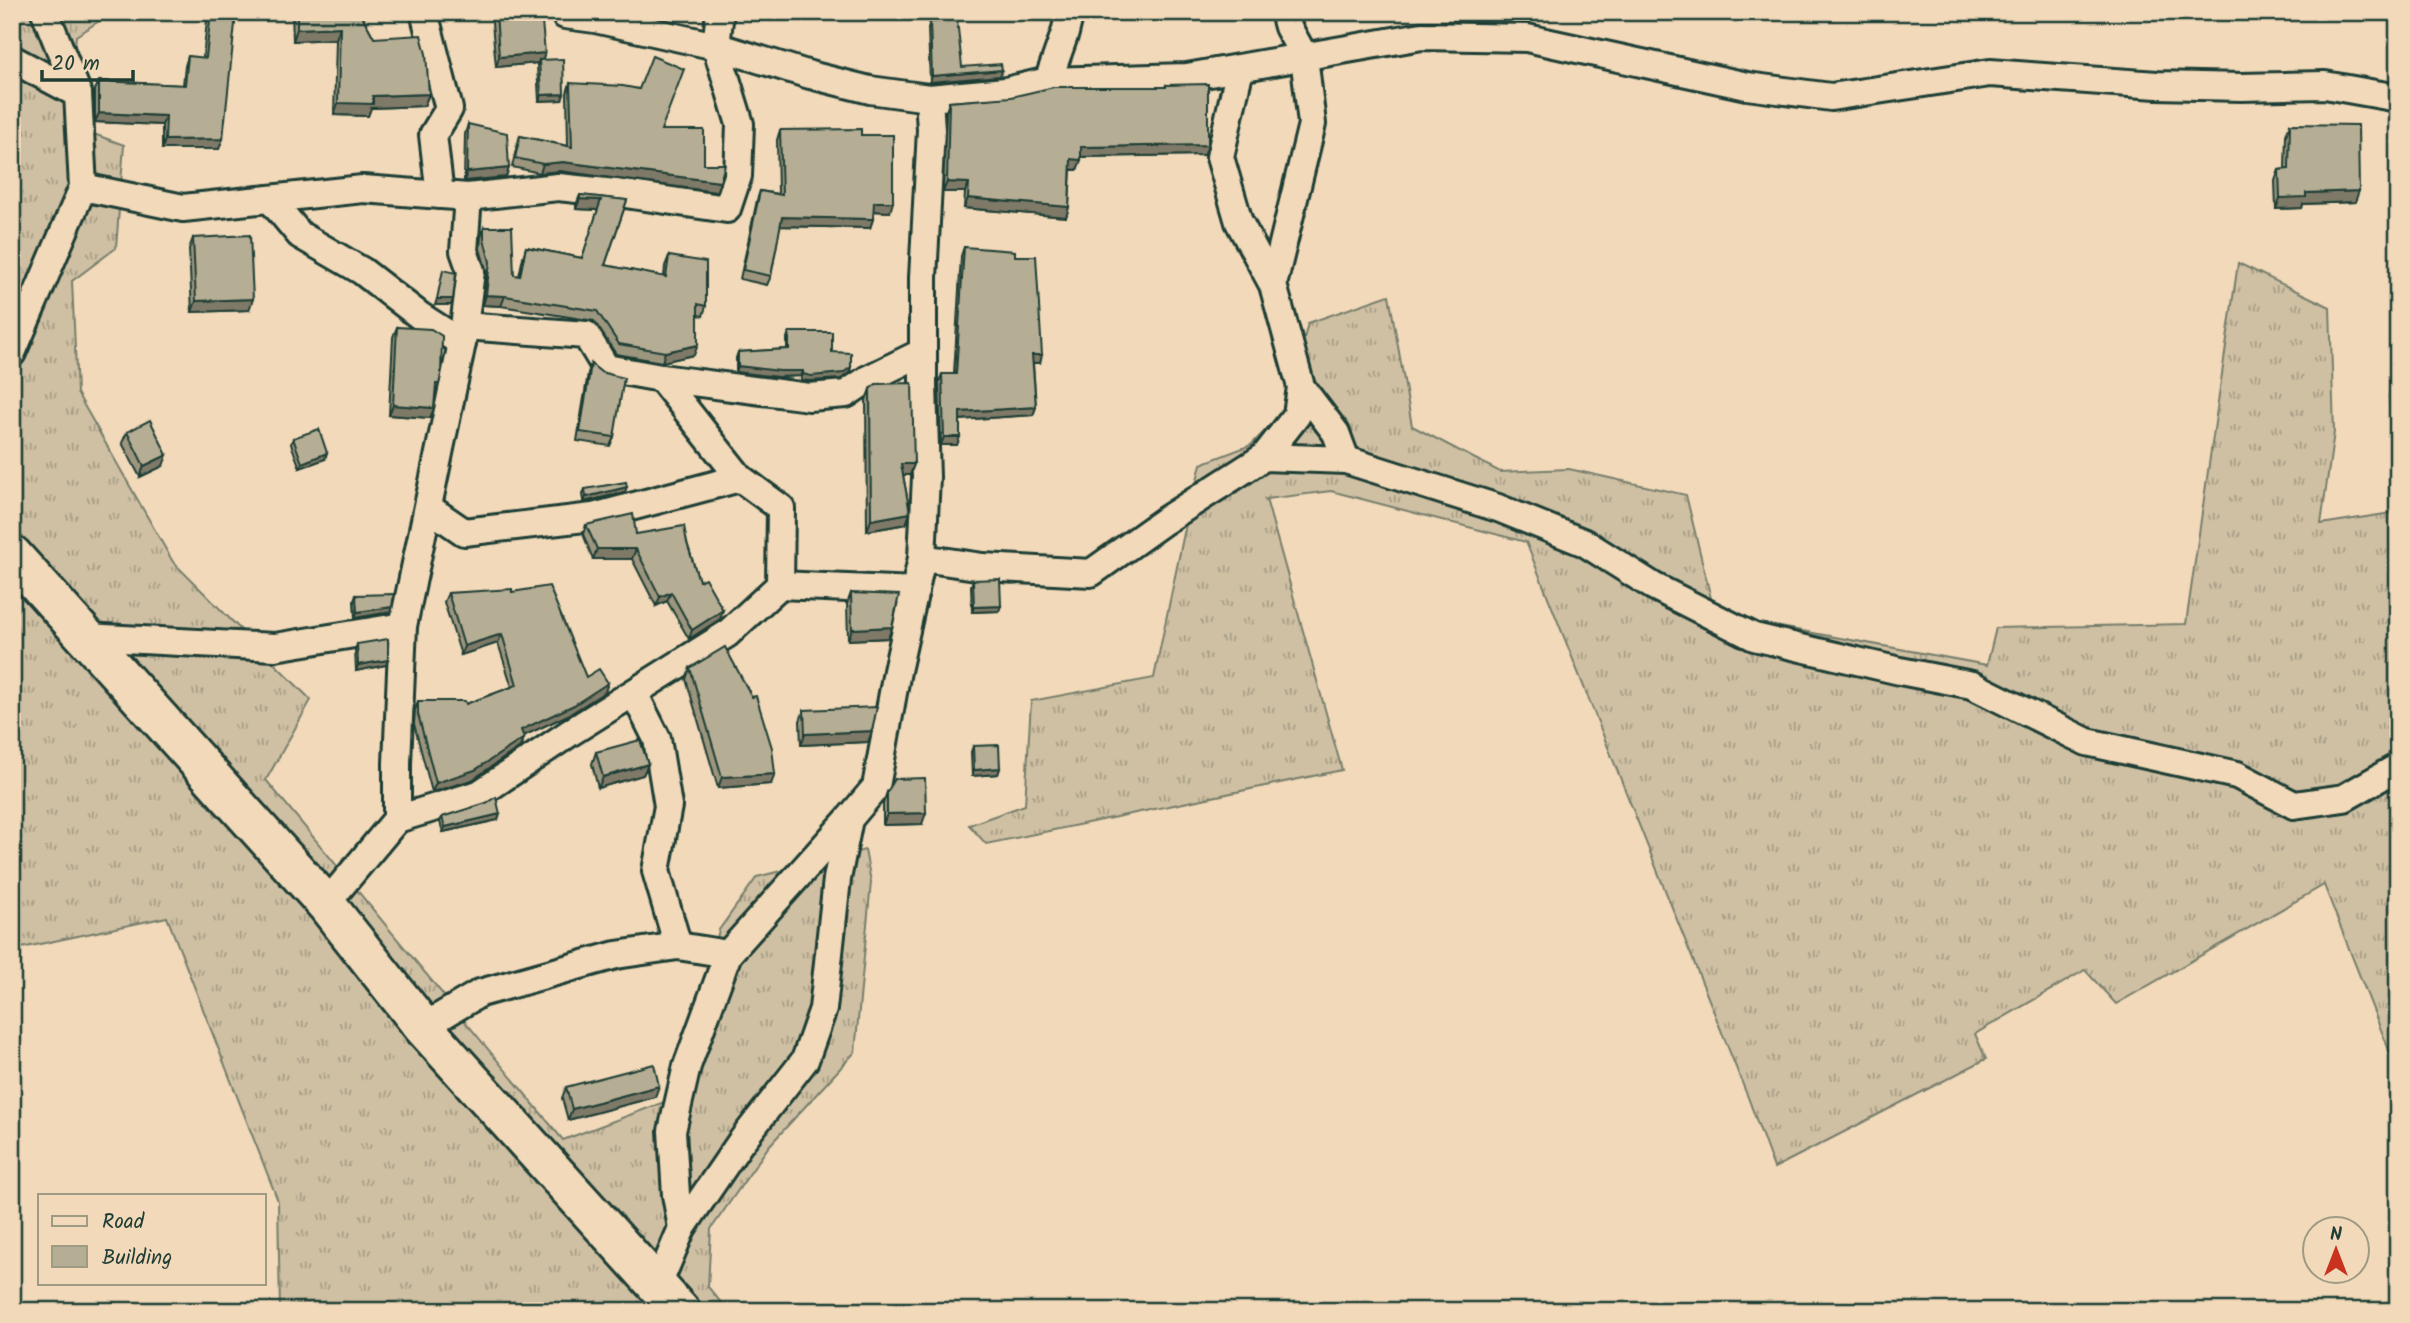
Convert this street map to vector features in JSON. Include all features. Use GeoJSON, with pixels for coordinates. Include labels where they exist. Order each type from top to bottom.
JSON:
{"type":"FeatureCollection","features":[{"type":"Feature","properties":{"kind":"street"},"geometry":{"type":"LineString","coordinates":[[12,353],[83,187],[79,94],[45,12]]}},
{"type":"Feature","properties":{"kind":"street"},"geometry":{"type":"LineString","coordinates":[[424,12],[449,109],[433,135],[440,195]]}},
{"type":"Feature","properties":{"kind":"street"},"geometry":{"type":"LineString","coordinates":[[565,12],[565,15],[595,19],[716,46],[870,90],[929,98],[1006,91],[1048,81],[1187,77],[1422,36],[1527,37],[1747,86],[1831,97],[1990,73],[2157,85],[2325,85],[2398,98]]}},
{"type":"Feature","properties":{"kind":"street"},"geometry":{"type":"LineString","coordinates":[[83,187],[183,208],[363,189],[468,197],[558,187],[727,209],[738,176],[740,124],[716,46],[720,12]]}},
{"type":"Feature","properties":{"kind":"street"},"geometry":{"type":"LineString","coordinates":[[1048,81],[1070,12]]}},
{"type":"Feature","properties":{"kind":"street"},"geometry":{"type":"LineString","coordinates":[[1273,285],[1312,124],[1304,56],[1288,27],[1284,12]]}},
{"type":"Feature","properties":{"kind":"street"},"geometry":{"type":"LineString","coordinates":[[12,59],[79,94]]}},
{"type":"Feature","properties":{"kind":"street"},"geometry":{"type":"LineString","coordinates":[[1240,68],[1220,157],[1239,222],[1273,285],[1301,387],[1336,433],[1346,460]]}},
{"type":"Feature","properties":{"kind":"street"},"geometry":{"type":"LineString","coordinates":[[669,1298],[682,1228],[676,1195],[672,1131],[687,1066],[728,954],[876,787],[897,671],[922,558],[926,477],[923,278],[931,131],[929,98]]}},
{"type":"Feature","properties":{"kind":"street"},"geometry":{"type":"LineString","coordinates":[[397,819],[403,626],[463,334],[471,271],[464,251],[468,197]]}},
{"type":"Feature","properties":{"kind":"street"},"geometry":{"type":"LineString","coordinates":[[270,199],[300,236],[362,271],[420,316],[463,334],[586,335],[606,368],[661,378],[809,397],[846,394],[868,379],[923,352]]}},
{"type":"Feature","properties":{"kind":"street"},"geometry":{"type":"LineString","coordinates":[[661,378],[740,478],[781,508],[780,585]]}},
{"type":"Feature","properties":{"kind":"street"},"geometry":{"type":"LineString","coordinates":[[922,558],[983,567],[1091,573],[1164,521],[1264,457],[1297,415],[1301,387]]}},
{"type":"Feature","properties":{"kind":"street"},"geometry":{"type":"LineString","coordinates":[[1264,457],[1346,460],[1498,508],[1585,544],[1653,586],[1754,637],[1972,685],[2087,743],[2237,775],[2294,805],[2344,798],[2398,767]]}},
{"type":"Feature","properties":{"kind":"street"},"geometry":{"type":"LineString","coordinates":[[429,508],[464,532],[593,517],[740,478]]}},
{"type":"Feature","properties":{"kind":"street"},"geometry":{"type":"LineString","coordinates":[[12,555],[326,904],[424,1027],[669,1298]]}},
{"type":"Feature","properties":{"kind":"street"},"geometry":{"type":"LineString","coordinates":[[326,904],[397,819],[479,794],[727,634],[780,585],[915,591]]}},
{"type":"Feature","properties":{"kind":"street"},"geometry":{"type":"LineString","coordinates":[[86,637],[275,647],[403,626]]}},
{"type":"Feature","properties":{"kind":"street"},"geometry":{"type":"LineString","coordinates":[[634,693],[657,739],[668,806],[656,871],[678,946]]}},
{"type":"Feature","properties":{"kind":"street"},"geometry":{"type":"LineString","coordinates":[[682,1228],[740,1143],[805,1060],[823,1009],[837,879],[849,819]]}},
{"type":"Feature","properties":{"kind":"street"},"geometry":{"type":"LineString","coordinates":[[424,1027],[480,993],[616,955],[678,946],[728,954]]}},
{"type":"Feature","properties":{"kind":"green space"},"geometry":{"type":"Polygon","coordinates":[[[12,12],[113,12],[76,36],[66,124],[124,145],[116,248],[72,281],[77,393],[173,562],[311,700],[266,780],[563,1140],[675,1098],[719,930],[757,877],[865,850],[871,882],[855,1052],[769,1146],[711,1229],[708,1287],[728,1311],[280,1311],[278,1201],[167,917],[12,950],[12,12]]]}},
{"type":"Feature","properties":{"kind":"green space"},"geometry":{"type":"Polygon","coordinates":[[[2238,263],[2330,307],[2334,432],[2321,524],[2398,512],[2398,1073],[2324,885],[2116,1004],[2085,970],[1975,1034],[1986,1059],[1774,1168],[1526,542],[1331,491],[1266,499],[1342,770],[986,844],[969,825],[1025,805],[1031,701],[1154,678],[1201,464],[1251,445],[1286,409],[1308,323],[1389,295],[1412,426],[1500,472],[1569,469],[1686,495],[1715,615],[1987,665],[1996,628],[2186,624],[2238,263]]]}},
{"type":"Feature","properties":{"kind":"building"},"geometry":{"type":"Polygon","coordinates":[[[211,12],[236,14],[223,139],[165,140],[166,116],[99,113],[99,81],[185,85],[188,56],[206,58],[211,12]]]}},
{"type":"Feature","properties":{"kind":"building"},"geometry":{"type":"Polygon","coordinates":[[[297,12],[360,12],[374,38],[421,35],[426,54],[429,94],[373,96],[373,104],[338,103],[340,27],[297,29],[297,12]]]}},
{"type":"Feature","properties":{"kind":"building"},"geometry":{"type":"Polygon","coordinates":[[[496,12],[541,12],[545,53],[499,57],[496,12]]]}},
{"type":"Feature","properties":{"kind":"building"},"geometry":{"type":"Polygon","coordinates":[[[957,19],[962,67],[1001,64],[1002,70],[932,76],[930,22],[957,19]]]}},
{"type":"Feature","properties":{"kind":"building"},"geometry":{"type":"Polygon","coordinates":[[[652,56],[684,69],[661,130],[704,130],[704,164],[725,164],[720,182],[563,162],[543,164],[515,158],[520,136],[572,147],[570,83],[639,89],[652,56]]]}},
{"type":"Feature","properties":{"kind":"building"},"geometry":{"type":"Polygon","coordinates":[[[563,59],[564,94],[541,95],[539,60],[563,59]]]}},
{"type":"Feature","properties":{"kind":"building"},"geometry":{"type":"Polygon","coordinates":[[[1208,84],[1208,145],[1081,147],[1081,160],[1071,159],[1069,207],[968,198],[969,183],[947,182],[949,102],[1011,97],[1054,87],[1166,87],[1208,84]]]}},
{"type":"Feature","properties":{"kind":"building"},"geometry":{"type":"Polygon","coordinates":[[[468,124],[507,133],[509,168],[467,172],[468,124]]]}},
{"type":"Feature","properties":{"kind":"building"},"geometry":{"type":"Polygon","coordinates":[[[2290,124],[2358,125],[2359,191],[2306,193],[2306,197],[2280,198],[2279,170],[2289,169],[2290,124]]]}},
{"type":"Feature","properties":{"kind":"building"},"geometry":{"type":"Polygon","coordinates":[[[861,129],[861,135],[893,135],[893,202],[874,202],[873,219],[782,217],[771,276],[743,270],[760,191],[782,195],[780,130],[861,129]]]}},
{"type":"Feature","properties":{"kind":"building"},"geometry":{"type":"Polygon","coordinates":[[[580,195],[627,200],[605,265],[666,277],[669,256],[706,262],[706,306],[698,304],[698,345],[665,352],[619,344],[597,311],[486,295],[490,262],[484,227],[512,227],[514,275],[520,276],[526,247],[582,258],[601,200],[580,199],[580,195]]]}},
{"type":"Feature","properties":{"kind":"building"},"geometry":{"type":"Polygon","coordinates":[[[250,235],[253,299],[196,301],[193,238],[250,235]]]}},
{"type":"Feature","properties":{"kind":"building"},"geometry":{"type":"Polygon","coordinates":[[[964,247],[1015,251],[1015,256],[1036,256],[1042,355],[1032,355],[1036,407],[960,412],[960,437],[944,437],[942,374],[956,374],[964,247]]]}},
{"type":"Feature","properties":{"kind":"building"},"geometry":{"type":"Polygon","coordinates":[[[443,270],[456,273],[453,299],[437,299],[443,270]]]}},
{"type":"Feature","properties":{"kind":"building"},"geometry":{"type":"Polygon","coordinates":[[[397,327],[431,329],[442,336],[441,376],[439,384],[436,384],[434,408],[393,405],[397,327]]]}},
{"type":"Feature","properties":{"kind":"building"},"geometry":{"type":"Polygon","coordinates":[[[789,332],[832,332],[832,352],[851,353],[851,367],[843,373],[811,376],[803,374],[803,371],[738,366],[738,352],[789,349],[789,332]]]}},
{"type":"Feature","properties":{"kind":"building"},"geometry":{"type":"Polygon","coordinates":[[[2393,335],[2398,335],[2398,432],[2392,389],[2395,389],[2393,335]]]}},
{"type":"Feature","properties":{"kind":"building"},"geometry":{"type":"Polygon","coordinates":[[[591,364],[601,372],[624,378],[614,437],[580,432],[591,364]]]}},
{"type":"Feature","properties":{"kind":"building"},"geometry":{"type":"Polygon","coordinates":[[[912,383],[914,464],[901,464],[910,513],[871,520],[870,389],[876,384],[912,383]]]}},
{"type":"Feature","properties":{"kind":"building"},"geometry":{"type":"Polygon","coordinates":[[[150,420],[167,455],[144,466],[127,432],[150,420]]]}},
{"type":"Feature","properties":{"kind":"building"},"geometry":{"type":"Polygon","coordinates":[[[319,429],[327,453],[302,463],[293,438],[319,429]]]}},
{"type":"Feature","properties":{"kind":"building"},"geometry":{"type":"Polygon","coordinates":[[[626,482],[627,487],[586,497],[585,489],[626,482]]]}},
{"type":"Feature","properties":{"kind":"building"},"geometry":{"type":"Polygon","coordinates":[[[633,514],[636,534],[684,526],[699,581],[705,578],[723,610],[692,630],[671,592],[660,597],[636,549],[597,549],[586,525],[633,514]]]}},
{"type":"Feature","properties":{"kind":"building"},"geometry":{"type":"Polygon","coordinates":[[[1000,579],[1001,606],[974,607],[973,580],[1000,579]]]}},
{"type":"Feature","properties":{"kind":"building"},"geometry":{"type":"Polygon","coordinates":[[[549,586],[586,677],[599,669],[608,683],[574,705],[521,730],[524,738],[475,770],[436,783],[418,714],[418,701],[465,701],[466,704],[517,685],[502,634],[464,646],[448,593],[512,589],[512,592],[549,586]]]}},
{"type":"Feature","properties":{"kind":"building"},"geometry":{"type":"Polygon","coordinates":[[[851,593],[899,595],[892,627],[852,629],[851,593]]]}},
{"type":"Feature","properties":{"kind":"building"},"geometry":{"type":"Polygon","coordinates":[[[394,594],[392,607],[357,612],[356,595],[394,594]]]}},
{"type":"Feature","properties":{"kind":"building"},"geometry":{"type":"Polygon","coordinates":[[[388,639],[388,660],[358,665],[357,644],[388,639]]]}},
{"type":"Feature","properties":{"kind":"building"},"geometry":{"type":"Polygon","coordinates":[[[725,647],[752,697],[756,696],[772,748],[775,774],[722,777],[690,668],[725,647]]]}},
{"type":"Feature","properties":{"kind":"building"},"geometry":{"type":"Polygon","coordinates":[[[877,707],[872,731],[805,734],[804,710],[877,707]]]}},
{"type":"Feature","properties":{"kind":"building"},"geometry":{"type":"Polygon","coordinates":[[[640,740],[648,764],[603,777],[596,752],[640,740]]]}},
{"type":"Feature","properties":{"kind":"building"},"geometry":{"type":"Polygon","coordinates":[[[999,745],[1000,768],[974,770],[973,746],[999,745]]]}},
{"type":"Feature","properties":{"kind":"building"},"geometry":{"type":"Polygon","coordinates":[[[925,778],[926,813],[887,814],[887,792],[895,779],[925,778]]]}},
{"type":"Feature","properties":{"kind":"building"},"geometry":{"type":"Polygon","coordinates":[[[496,797],[500,814],[445,827],[442,817],[486,803],[496,797]]]}},
{"type":"Feature","properties":{"kind":"building"},"geometry":{"type":"Polygon","coordinates":[[[654,1064],[659,1086],[572,1109],[566,1087],[654,1064]]]}}]}
